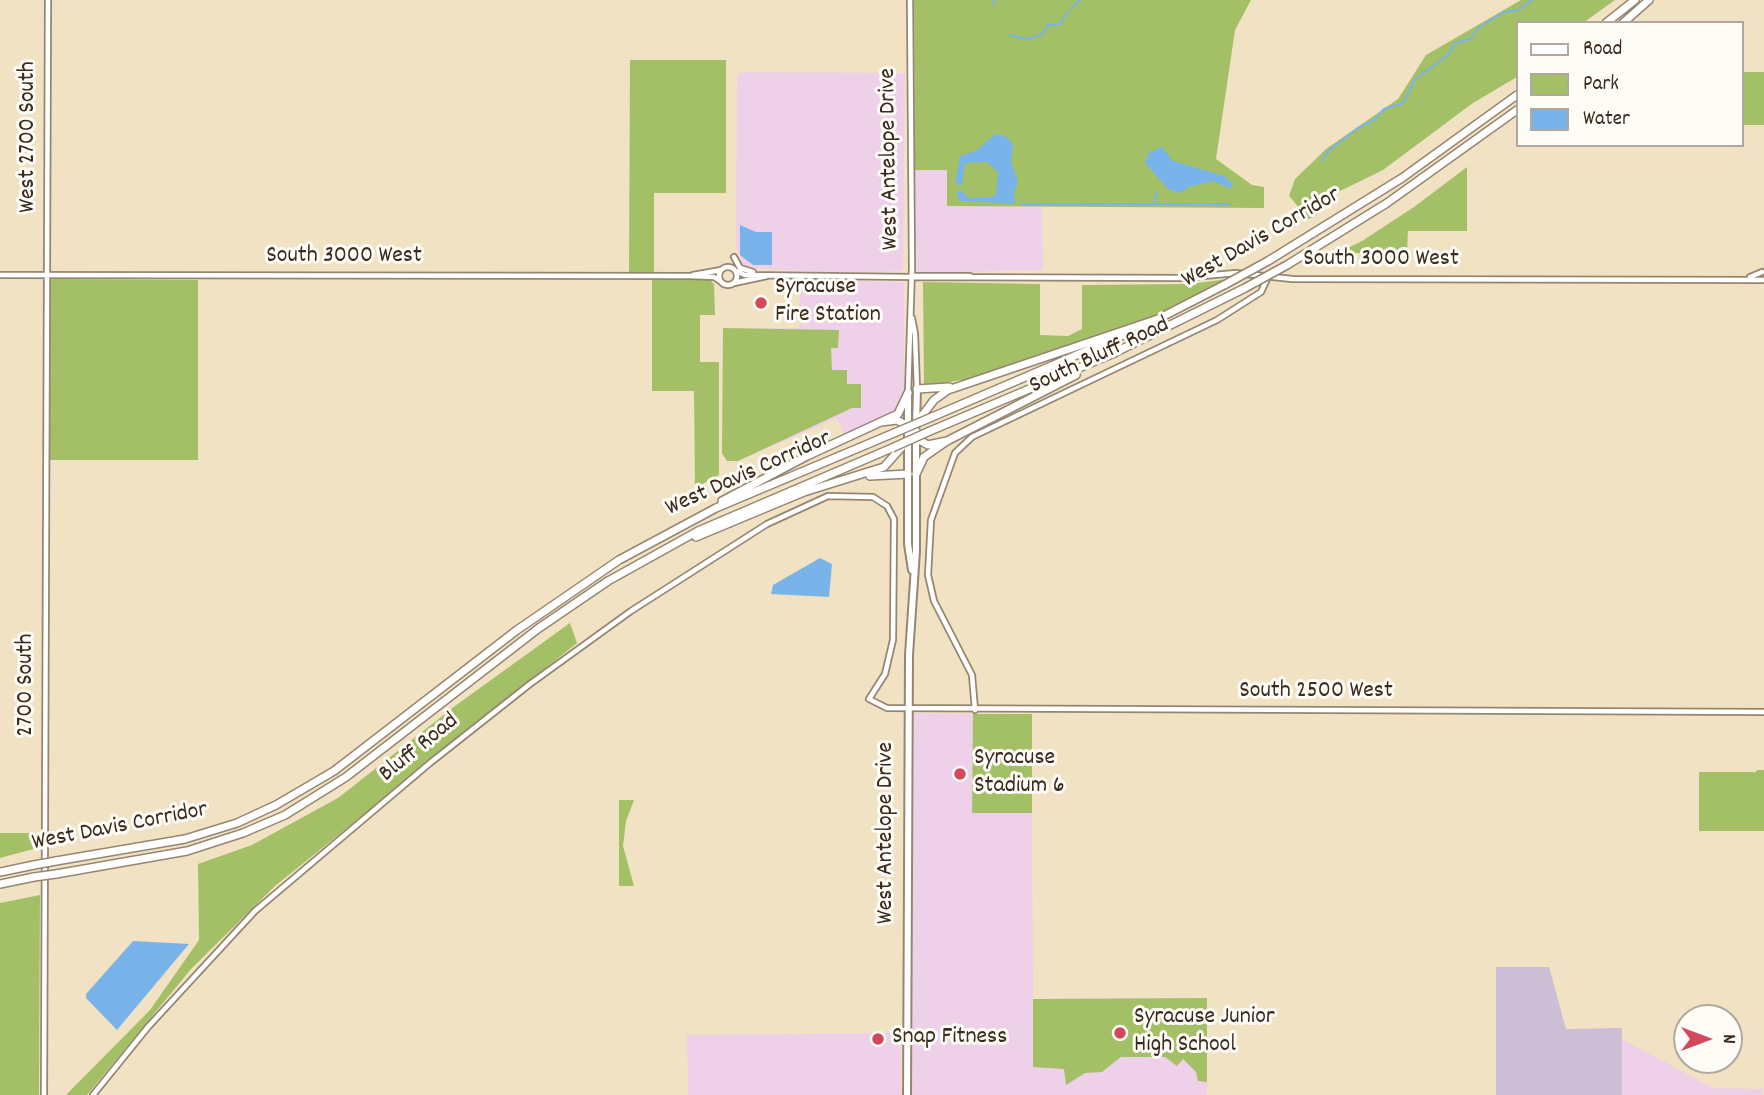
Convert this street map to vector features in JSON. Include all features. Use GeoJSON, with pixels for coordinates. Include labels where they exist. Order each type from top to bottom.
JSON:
{"type":"FeatureCollection","features":[{"type":"Feature","properties":{"kind":"highway"},"geometry":{"type":"LineString","coordinates":[[1609,21],[1635,0]]}},
{"type":"Feature","properties":{"kind":"highway"},"geometry":{"type":"LineString","coordinates":[[1625,21],[1648,0]]}},
{"type":"Feature","properties":{"kind":"highway","name":"West Davis Corridor"},"geometry":{"type":"LineString","coordinates":[[0,872],[198,836],[237,823],[288,799],[334,771],[570,591],[658,538],[716,508],[1158,319],[1226,284],[1386,189],[1516,96]]}},
{"type":"Feature","properties":{"kind":"highway","name":"West Davis Corridor"},"geometry":{"type":"LineString","coordinates":[[0,884],[187,851],[243,834],[298,808],[346,777],[555,616],[660,551],[742,511],[1161,331],[1245,288],[1387,203],[1516,111]]}},
{"type":"Feature","properties":{"kind":"highway"},"geometry":{"type":"LineString","coordinates":[[660,551],[797,495],[884,467],[934,400],[960,385],[1158,319]]}},
{"type":"Feature","properties":{"kind":"highway"},"geometry":{"type":"LineString","coordinates":[[845,480],[912,474],[924,457],[947,441],[1161,331]]}},
{"type":"Feature","properties":{"kind":"highway"},"geometry":{"type":"LineString","coordinates":[[917,389],[960,385]]}},
{"type":"Feature","properties":{"kind":"highway"},"geometry":{"type":"LineString","coordinates":[[658,538],[789,465],[900,413],[908,393]]}},
{"type":"Feature","properties":{"kind":"highway"},"geometry":{"type":"LineString","coordinates":[[881,422],[894,420],[931,445],[947,441]]}},
{"type":"Feature","properties":{"kind":"main road","name":"West Antelope Drive"},"geometry":{"type":"LineString","coordinates":[[912,432],[917,389]]}},
{"type":"Feature","properties":{"kind":"main road","name":"West Antelope Drive"},"geometry":{"type":"LineString","coordinates":[[907,1095],[908,709],[913,571],[908,549],[912,432],[908,393]]}},
{"type":"Feature","properties":{"kind":"street","name":"West 2700 South"},"geometry":{"type":"LineString","coordinates":[[47,275],[48,0]]}},
{"type":"Feature","properties":{"kind":"street","name":"West Antelope Drive"},"geometry":{"type":"LineString","coordinates":[[908,393],[912,277],[910,0]]}},
{"type":"Feature","properties":{"kind":"street"},"geometry":{"type":"LineString","coordinates":[[734,257],[740,268],[761,274]]}},
{"type":"Feature","properties":{"kind":"street"},"geometry":{"type":"LineString","coordinates":[[729,267],[736,271],[734,283],[725,285],[720,281],[721,270],[729,267]]}},
{"type":"Feature","properties":{"kind":"street","name":"South 3000 West"},"geometry":{"type":"LineString","coordinates":[[689,276],[721,270]]}},
{"type":"Feature","properties":{"kind":"street","name":"South 3000 West"},"geometry":{"type":"LineString","coordinates":[[1748,278],[1763,270]]}},
{"type":"Feature","properties":{"kind":"street"},"geometry":{"type":"LineString","coordinates":[[1763,270],[1764,280]]}},
{"type":"Feature","properties":{"kind":"street","name":"South 3000 West"},"geometry":{"type":"LineString","coordinates":[[736,271],[745,275],[912,277],[1182,278],[1236,273],[1268,276],[1764,280]]}},
{"type":"Feature","properties":{"kind":"street","name":"South 3000 West"},"geometry":{"type":"LineString","coordinates":[[0,275],[689,276],[720,281]]}},
{"type":"Feature","properties":{"kind":"street","name":"2700 South"},"geometry":{"type":"LineString","coordinates":[[44,1095],[47,275]]}},
{"type":"Feature","properties":{"kind":"street","name":"South 3000 West"},"geometry":{"type":"LineString","coordinates":[[734,283],[767,275]]}},
{"type":"Feature","properties":{"kind":"street","name":"South Bluff Road"},"geometry":{"type":"LineString","coordinates":[[975,710],[971,671],[934,601],[928,569],[929,530],[934,506],[952,458],[972,437],[1217,320],[1261,292],[1268,276]]}},
{"type":"Feature","properties":{"kind":"street","name":"West Antelope Drive"},"geometry":{"type":"LineString","coordinates":[[911,318],[915,334],[917,389]]}},
{"type":"Feature","properties":{"kind":"street","name":"South 2500 West"},"geometry":{"type":"LineString","coordinates":[[823,497],[873,497],[889,508],[895,523],[892,640],[885,674],[869,699],[887,708],[1764,712]]}},
{"type":"Feature","properties":{"kind":"street","name":"Bluff Road"},"geometry":{"type":"LineString","coordinates":[[93,1095],[148,1027],[255,911],[430,763],[530,684],[631,611],[767,524],[823,497]]}},
{"type":"Feature","properties":{"kind":"shaded area"},"geometry":{"type":"Polygon","coordinates":[[[740,72],[905,73],[903,271],[834,273],[751,268],[742,264],[736,246],[737,76],[740,72]]]}},
{"type":"Feature","properties":{"kind":"shaded area"},"geometry":{"type":"Polygon","coordinates":[[[915,170],[947,170],[947,206],[1042,206],[1043,270],[917,273],[915,170]]]}},
{"type":"Feature","properties":{"kind":"shaded area"},"geometry":{"type":"Polygon","coordinates":[[[800,280],[904,282],[904,400],[895,413],[844,434],[837,418],[738,461],[727,461],[722,453],[723,328],[799,328],[800,280]]]}},
{"type":"Feature","properties":{"kind":"shaded area"},"geometry":{"type":"Polygon","coordinates":[[[909,713],[973,714],[972,813],[1032,813],[1033,999],[1207,998],[1207,1095],[911,1095],[909,713]]]}},
{"type":"Feature","properties":{"kind":"shaded area"},"geometry":{"type":"Polygon","coordinates":[[[1496,967],[1549,967],[1566,1029],[1622,1028],[1622,1095],[1496,1095],[1496,967]]]}},
{"type":"Feature","properties":{"kind":"shaded area"},"geometry":{"type":"Polygon","coordinates":[[[901,1033],[901,1095],[688,1095],[687,1035],[901,1033]]]}},
{"type":"Feature","properties":{"kind":"shaded area"},"geometry":{"type":"Polygon","coordinates":[[[1622,1039],[1673,1066],[1673,1074],[1687,1074],[1713,1088],[1762,1089],[1762,1095],[1622,1095],[1622,1039]]]}},
{"type":"Feature","properties":{"kind":"green space"},"geometry":{"type":"Polygon","coordinates":[[[914,0],[1251,0],[1235,30],[1216,159],[1252,185],[1264,187],[1264,208],[947,206],[947,170],[915,170],[914,0]]]}},
{"type":"Feature","properties":{"kind":"green space"},"geometry":{"type":"Polygon","coordinates":[[[1521,0],[1615,0],[1586,21],[1516,21],[1516,78],[1473,103],[1383,170],[1336,193],[1323,211],[1309,219],[1289,196],[1295,179],[1326,149],[1398,99],[1426,55],[1521,0]]]}},
{"type":"Feature","properties":{"kind":"green space"},"geometry":{"type":"Polygon","coordinates":[[[630,60],[726,60],[726,193],[654,193],[654,272],[629,272],[630,60]]]}},
{"type":"Feature","properties":{"kind":"green space"},"geometry":{"type":"Polygon","coordinates":[[[1743,72],[1764,72],[1764,125],[1743,125],[1743,72]]]}},
{"type":"Feature","properties":{"kind":"green space"},"geometry":{"type":"Polygon","coordinates":[[[1467,167],[1467,231],[1408,231],[1407,253],[1337,253],[1362,241],[1414,207],[1467,167]]]}},
{"type":"Feature","properties":{"kind":"green space"},"geometry":{"type":"Polygon","coordinates":[[[50,279],[198,280],[198,460],[49,460],[50,279]]]}},
{"type":"Feature","properties":{"kind":"green space"},"geometry":{"type":"Polygon","coordinates":[[[1228,279],[1145,320],[975,378],[924,386],[923,282],[1040,284],[1040,335],[1068,336],[1082,329],[1082,285],[1189,284],[1228,279]]]}},
{"type":"Feature","properties":{"kind":"green space"},"geometry":{"type":"Polygon","coordinates":[[[652,280],[710,280],[714,284],[715,315],[700,315],[700,362],[719,362],[719,475],[695,488],[694,391],[652,391],[652,280]]]}},
{"type":"Feature","properties":{"kind":"green space"},"geometry":{"type":"Polygon","coordinates":[[[723,328],[839,330],[838,348],[831,348],[832,370],[847,370],[847,384],[861,384],[861,408],[852,408],[738,461],[727,461],[722,453],[723,328]]]}},
{"type":"Feature","properties":{"kind":"green space"},"geometry":{"type":"Polygon","coordinates":[[[570,623],[577,643],[275,886],[192,968],[87,1095],[66,1095],[150,1010],[199,940],[198,864],[252,845],[338,798],[455,706],[570,623]]]}},
{"type":"Feature","properties":{"kind":"green space"},"geometry":{"type":"Polygon","coordinates":[[[973,714],[1032,714],[1032,813],[972,813],[973,714]]]}},
{"type":"Feature","properties":{"kind":"green space"},"geometry":{"type":"Polygon","coordinates":[[[1764,770],[1764,831],[1699,831],[1699,772],[1764,770]]]}},
{"type":"Feature","properties":{"kind":"green space"},"geometry":{"type":"Polygon","coordinates":[[[619,800],[634,800],[626,821],[623,846],[634,886],[619,886],[619,800]]]}},
{"type":"Feature","properties":{"kind":"green space"},"geometry":{"type":"Polygon","coordinates":[[[0,833],[42,833],[41,847],[0,858],[0,833]]]}},
{"type":"Feature","properties":{"kind":"green space"},"geometry":{"type":"Polygon","coordinates":[[[40,895],[39,1095],[0,1095],[0,903],[40,895]]]}},
{"type":"Feature","properties":{"kind":"green space","name":"Syracuse Junior High School"},"geometry":{"type":"Polygon","coordinates":[[[1207,998],[1207,1082],[1198,1081],[1196,1072],[1183,1059],[1177,1066],[1165,1057],[1121,1057],[1102,1072],[1085,1073],[1066,1085],[1064,1069],[1033,1067],[1033,999],[1207,998]]]}},
{"type":"Feature","properties":{"kind":"water"},"geometry":{"type":"Polygon","coordinates":[[[995,134],[1005,136],[1013,144],[1011,162],[1018,181],[1014,192],[1015,204],[960,201],[956,193],[961,190],[968,198],[992,197],[996,194],[998,172],[987,162],[965,163],[962,185],[955,184],[960,156],[976,151],[995,134]]]}},
{"type":"Feature","properties":{"kind":"water"},"geometry":{"type":"Polygon","coordinates":[[[1162,147],[1173,161],[1224,176],[1232,183],[1231,189],[1213,181],[1189,187],[1179,193],[1168,189],[1145,163],[1149,152],[1162,147]]]}},
{"type":"Feature","properties":{"kind":"water"},"geometry":{"type":"Polygon","coordinates":[[[740,225],[756,232],[772,232],[772,265],[753,265],[740,255],[740,225]]]}},
{"type":"Feature","properties":{"kind":"water"},"geometry":{"type":"Polygon","coordinates":[[[820,558],[832,564],[829,597],[771,594],[773,585],[820,558]]]}},
{"type":"Feature","properties":{"kind":"water"},"geometry":{"type":"Polygon","coordinates":[[[133,941],[189,944],[117,1030],[86,998],[86,994],[133,941]]]}},
{"type":"Feature","properties":{"kind":"waterway"},"geometry":{"type":"LineString","coordinates":[[994,5],[995,0]]}},
{"type":"Feature","properties":{"kind":"waterway"},"geometry":{"type":"LineString","coordinates":[[1071,8],[1080,0]]}},
{"type":"Feature","properties":{"kind":"waterway"},"geometry":{"type":"LineString","coordinates":[[1322,161],[1327,152],[1358,128],[1374,120],[1384,109],[1403,103],[1415,79],[1448,55],[1455,43],[1470,39],[1479,27],[1504,12],[1518,10],[1532,0]]}},
{"type":"Feature","properties":{"kind":"waterway"},"geometry":{"type":"LineString","coordinates":[[1010,35],[1026,39],[1042,35],[1048,25],[1060,24],[1068,11]]}},
{"type":"Feature","properties":{"kind":"waterway"},"geometry":{"type":"LineString","coordinates":[[1154,204],[1157,192]]}},
{"type":"Feature","properties":{"kind":"waterway"},"geometry":{"type":"LineString","coordinates":[[1021,204],[1229,204]]}},
{"type":"Feature","properties":{"kind":"place","name":"Syracuse Fire Station"},"geometry":{"type":"Point","coordinates":[761,303]}},
{"type":"Feature","properties":{"kind":"place","name":"Syracuse Stadium 6"},"geometry":{"type":"Point","coordinates":[960,774]}},
{"type":"Feature","properties":{"kind":"place","name":"Syracuse Junior High School"},"geometry":{"type":"Point","coordinates":[1120,1033]}},
{"type":"Feature","properties":{"kind":"place","name":"Snap Fitness"},"geometry":{"type":"Point","coordinates":[878,1039]}}]}
